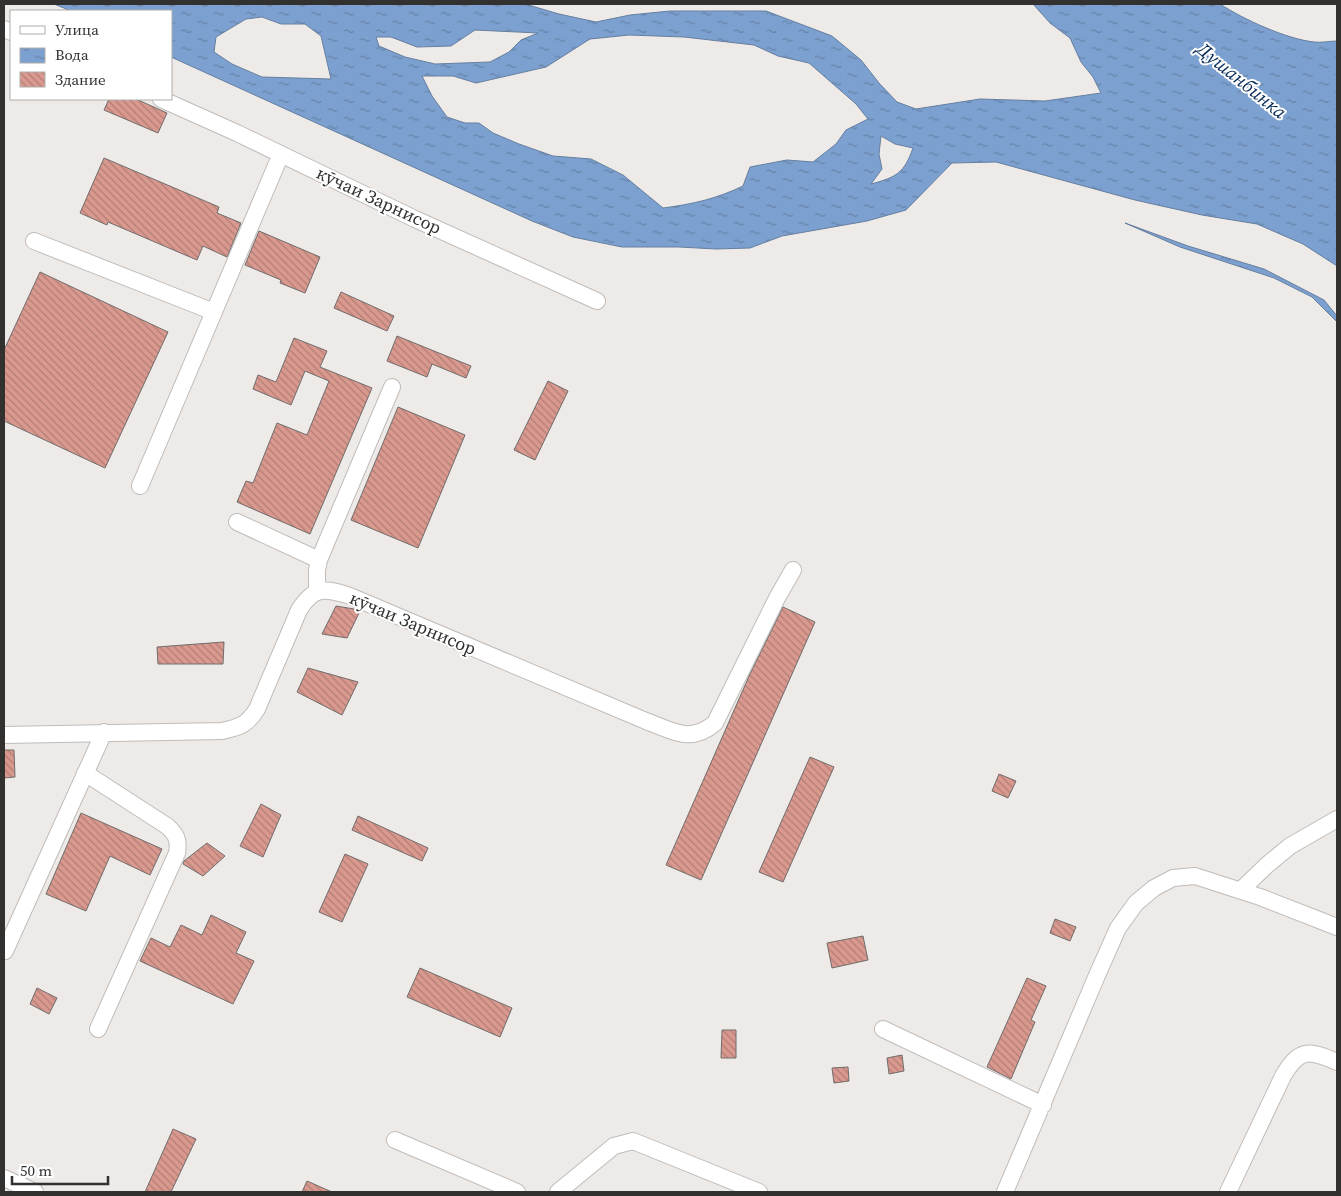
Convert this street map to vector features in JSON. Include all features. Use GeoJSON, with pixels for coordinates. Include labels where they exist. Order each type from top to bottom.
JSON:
{"type":"FeatureCollection","features":[{"type":"Feature","properties":{"kind":"lane","name":"кӯчаи Зарнисор"},"geometry":{"type":"LineString","coordinates":[[163,100],[598,301]]}},
{"type":"Feature","properties":{"kind":"lane"},"geometry":{"type":"LineString","coordinates":[[140,486],[282,154]]}},
{"type":"Feature","properties":{"kind":"lane"},"geometry":{"type":"LineString","coordinates":[[34,241],[214,312]]}},
{"type":"Feature","properties":{"kind":"lane"},"geometry":{"type":"LineString","coordinates":[[4,735],[222,731],[240,727],[250,720],[299,610],[307,598],[317,591],[316,570],[319,560],[392,387]]}},
{"type":"Feature","properties":{"kind":"lane"},"geometry":{"type":"LineString","coordinates":[[237,522],[319,560]]}},
{"type":"Feature","properties":{"kind":"lane","name":"кӯчаи Зарнисор"},"geometry":{"type":"LineString","coordinates":[[317,591],[332,590],[350,596],[646,721],[677,733],[693,736],[715,723],[777,598],[793,570]]}},
{"type":"Feature","properties":{"kind":"lane"},"geometry":{"type":"LineString","coordinates":[[5,950],[104,732]]}},
{"type":"Feature","properties":{"kind":"lane"},"geometry":{"type":"LineString","coordinates":[[85,773],[167,826],[176,834],[179,842],[177,853],[98,1029]]}},
{"type":"Feature","properties":{"kind":"lane"},"geometry":{"type":"LineString","coordinates":[[1242,890],[1267,865],[1290,846],[1337,819]]}},
{"type":"Feature","properties":{"kind":"lane"},"geometry":{"type":"LineString","coordinates":[[1005,1192],[1118,928],[1136,903],[1154,888],[1173,878],[1195,876],[1242,890],[1337,927]]}},
{"type":"Feature","properties":{"kind":"lane"},"geometry":{"type":"LineString","coordinates":[[883,1029],[1043,1105]]}},
{"type":"Feature","properties":{"kind":"lane"},"geometry":{"type":"LineString","coordinates":[[1228,1192],[1283,1076],[1292,1062],[1298,1056],[1305,1054],[1314,1054],[1337,1062]]}},
{"type":"Feature","properties":{"kind":"lane"},"geometry":{"type":"LineString","coordinates":[[395,1140],[512,1191]]}},
{"type":"Feature","properties":{"kind":"lane"},"geometry":{"type":"LineString","coordinates":[[558,1192],[614,1146],[633,1141],[759,1192]]}},
{"type":"Feature","properties":{"kind":"lane"},"geometry":{"type":"LineString","coordinates":[[4,1178],[35,1192]]}},
{"type":"Feature","properties":{"kind":"water","name":"Душанбинка"},"geometry":{"type":"Polygon","coordinates":[[[54,4],[525,4],[596,22],[630,15],[670,11],[766,11],[832,36],[861,60],[897,102],[916,109],[980,99],[1045,101],[1101,93],[1093,77],[1081,62],[1070,38],[1050,23],[1033,4],[1220,4],[1252,22],[1278,33],[1317,42],[1337,41],[1337,266],[1303,244],[1257,224],[1202,215],[1135,200],[996,162],[952,163],[906,210],[867,221],[782,236],[750,248],[622,247],[573,237],[532,221],[172,57],[172,10],[69,10],[54,4]],[[262,17],[246,19],[216,37],[214,52],[232,64],[262,77],[331,79],[321,36],[305,24],[281,24],[262,17]],[[475,30],[451,46],[417,47],[391,37],[376,37],[379,46],[405,57],[435,64],[490,62],[509,52],[521,40],[538,33],[475,30]],[[629,35],[590,39],[546,67],[476,83],[453,76],[422,76],[432,96],[447,117],[465,123],[479,123],[493,133],[553,156],[591,159],[623,175],[663,208],[704,200],[743,186],[750,167],[787,160],[813,162],[836,144],[846,130],[868,119],[856,104],[809,63],[778,56],[754,45],[684,37],[629,35]],[[881,136],[879,154],[882,169],[871,184],[887,179],[903,169],[913,148],[895,144],[881,136]]]}},
{"type":"Feature","properties":{"kind":"water"},"geometry":{"type":"Polygon","coordinates":[[[1125,223],[1188,246],[1264,269],[1324,300],[1337,316],[1337,322],[1312,297],[1274,278],[1180,247],[1125,223]]]}},
{"type":"Feature","properties":{"kind":"building"},"geometry":{"type":"Polygon","coordinates":[[[109,100],[138,100],[167,113],[158,133],[104,110],[109,100]]]}},
{"type":"Feature","properties":{"kind":"building"},"geometry":{"type":"Polygon","coordinates":[[[104,158],[219,207],[217,213],[241,223],[227,257],[203,246],[197,260],[108,222],[107,225],[80,213],[104,158]]]}},
{"type":"Feature","properties":{"kind":"building"},"geometry":{"type":"Polygon","coordinates":[[[259,231],[320,257],[305,293],[280,283],[281,280],[245,265],[259,231]]]}},
{"type":"Feature","properties":{"kind":"building"},"geometry":{"type":"Polygon","coordinates":[[[40,272],[168,332],[105,468],[4,421],[4,350],[40,272]]]}},
{"type":"Feature","properties":{"kind":"building"},"geometry":{"type":"Polygon","coordinates":[[[341,292],[394,316],[387,331],[334,308],[341,292]]]}},
{"type":"Feature","properties":{"kind":"building"},"geometry":{"type":"Polygon","coordinates":[[[397,336],[471,366],[466,378],[432,364],[427,377],[387,361],[397,336]]]}},
{"type":"Feature","properties":{"kind":"building"},"geometry":{"type":"Polygon","coordinates":[[[294,338],[327,351],[320,367],[372,388],[310,534],[237,502],[246,481],[253,483],[277,423],[307,435],[329,381],[305,371],[291,405],[253,389],[258,375],[276,382],[294,338]]]}},
{"type":"Feature","properties":{"kind":"building"},"geometry":{"type":"Polygon","coordinates":[[[548,381],[568,391],[535,460],[514,450],[548,381]]]}},
{"type":"Feature","properties":{"kind":"building"},"geometry":{"type":"Polygon","coordinates":[[[398,407],[465,435],[418,548],[351,520],[398,407]]]}},
{"type":"Feature","properties":{"kind":"building"},"geometry":{"type":"Polygon","coordinates":[[[336,606],[360,611],[347,638],[322,634],[336,606]]]}},
{"type":"Feature","properties":{"kind":"building"},"geometry":{"type":"Polygon","coordinates":[[[783,607],[815,622],[701,880],[666,865],[750,674],[783,607]]]}},
{"type":"Feature","properties":{"kind":"building"},"geometry":{"type":"Polygon","coordinates":[[[224,642],[223,664],[158,664],[157,647],[224,642]]]}},
{"type":"Feature","properties":{"kind":"building"},"geometry":{"type":"Polygon","coordinates":[[[308,668],[358,682],[342,715],[297,692],[308,668]]]}},
{"type":"Feature","properties":{"kind":"building"},"geometry":{"type":"Polygon","coordinates":[[[4,750],[14,750],[15,777],[4,778],[4,750]]]}},
{"type":"Feature","properties":{"kind":"building"},"geometry":{"type":"Polygon","coordinates":[[[810,757],[834,767],[783,882],[759,872],[810,757]]]}},
{"type":"Feature","properties":{"kind":"building"},"geometry":{"type":"Polygon","coordinates":[[[999,774],[1016,781],[1008,798],[992,791],[999,774]]]}},
{"type":"Feature","properties":{"kind":"building"},"geometry":{"type":"Polygon","coordinates":[[[261,804],[281,815],[263,857],[240,846],[261,804]]]}},
{"type":"Feature","properties":{"kind":"building"},"geometry":{"type":"Polygon","coordinates":[[[81,813],[162,849],[150,875],[110,856],[86,911],[46,894],[81,813]]]}},
{"type":"Feature","properties":{"kind":"building"},"geometry":{"type":"Polygon","coordinates":[[[358,816],[428,848],[422,861],[352,830],[358,816]]]}},
{"type":"Feature","properties":{"kind":"building"},"geometry":{"type":"Polygon","coordinates":[[[207,843],[225,856],[203,876],[183,864],[184,861],[207,843]]]}},
{"type":"Feature","properties":{"kind":"building"},"geometry":{"type":"Polygon","coordinates":[[[345,854],[368,864],[342,922],[319,912],[345,854]]]}},
{"type":"Feature","properties":{"kind":"building"},"geometry":{"type":"Polygon","coordinates":[[[211,915],[246,932],[236,953],[254,961],[233,1004],[140,961],[151,938],[170,947],[181,925],[202,935],[211,915]]]}},
{"type":"Feature","properties":{"kind":"building"},"geometry":{"type":"Polygon","coordinates":[[[1055,919],[1076,927],[1070,941],[1050,933],[1055,919]]]}},
{"type":"Feature","properties":{"kind":"building"},"geometry":{"type":"Polygon","coordinates":[[[863,936],[868,960],[832,968],[827,943],[863,936]]]}},
{"type":"Feature","properties":{"kind":"building"},"geometry":{"type":"Polygon","coordinates":[[[420,968],[512,1008],[500,1037],[407,997],[420,968]]]}},
{"type":"Feature","properties":{"kind":"building"},"geometry":{"type":"Polygon","coordinates":[[[1027,978],[1046,986],[1031,1020],[1035,1022],[1011,1079],[987,1067],[1027,978]]]}},
{"type":"Feature","properties":{"kind":"building"},"geometry":{"type":"Polygon","coordinates":[[[37,988],[57,998],[49,1014],[30,1004],[37,988]]]}},
{"type":"Feature","properties":{"kind":"building"},"geometry":{"type":"Polygon","coordinates":[[[722,1030],[736,1030],[736,1058],[721,1058],[722,1030]]]}},
{"type":"Feature","properties":{"kind":"building"},"geometry":{"type":"Polygon","coordinates":[[[902,1055],[904,1071],[889,1074],[887,1058],[902,1055]]]}},
{"type":"Feature","properties":{"kind":"building"},"geometry":{"type":"Polygon","coordinates":[[[848,1067],[849,1081],[834,1083],[832,1068],[848,1067]]]}},
{"type":"Feature","properties":{"kind":"building"},"geometry":{"type":"Polygon","coordinates":[[[173,1129],[196,1139],[171,1192],[145,1192],[173,1129]]]}},
{"type":"Feature","properties":{"kind":"building"},"geometry":{"type":"Polygon","coordinates":[[[307,1181],[332,1192],[302,1192],[307,1181]]]}}]}
